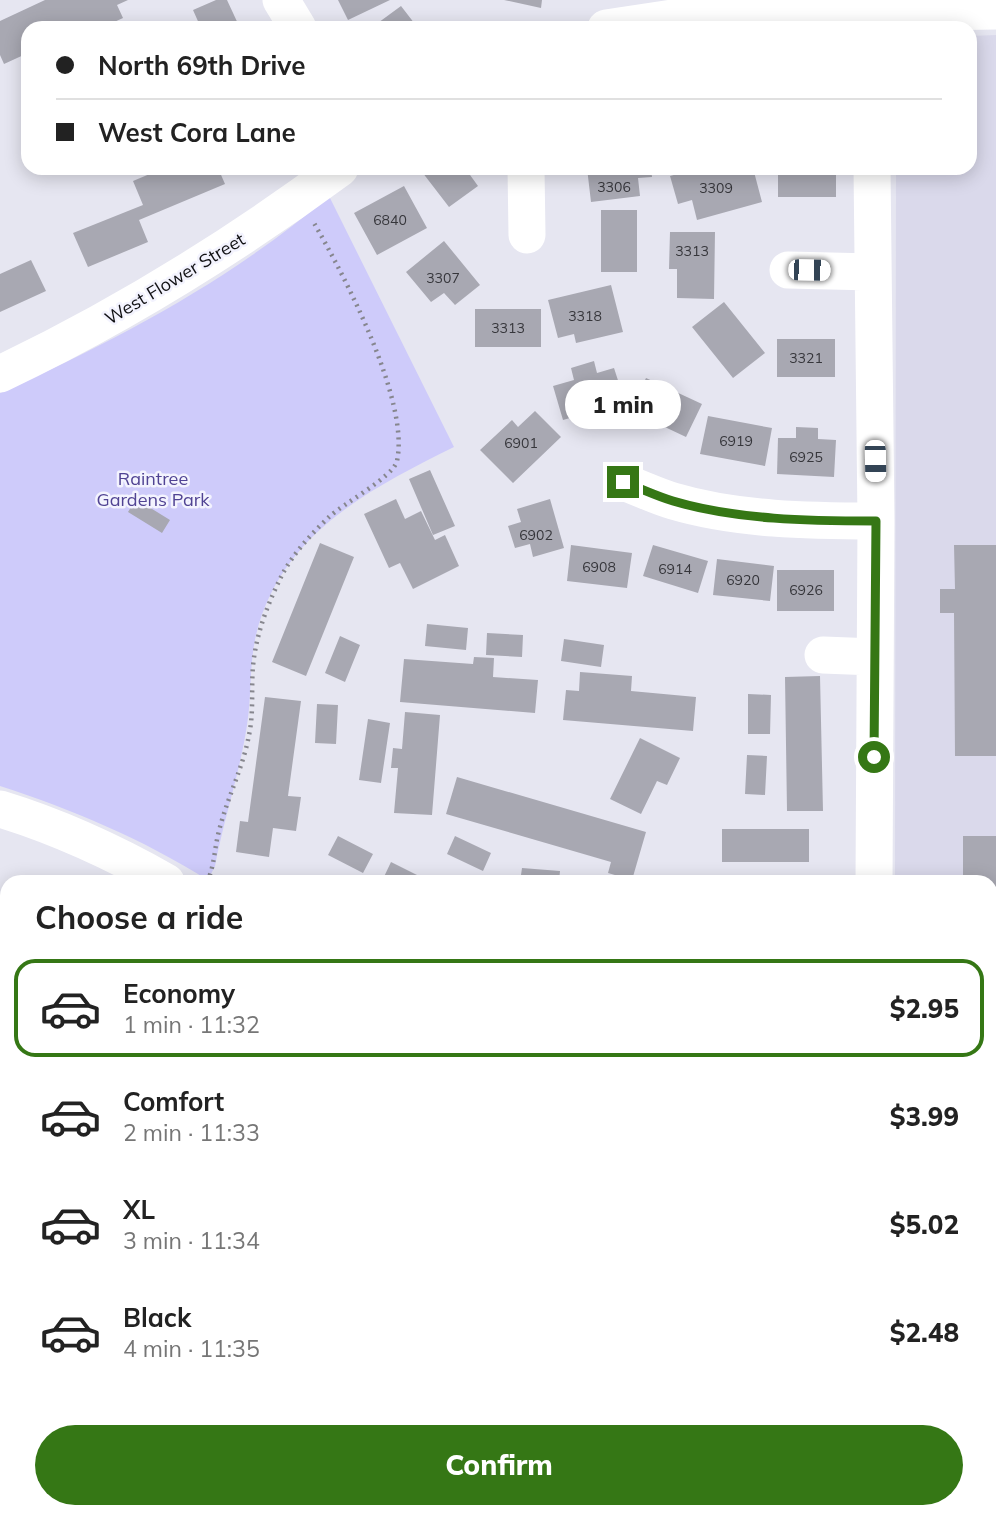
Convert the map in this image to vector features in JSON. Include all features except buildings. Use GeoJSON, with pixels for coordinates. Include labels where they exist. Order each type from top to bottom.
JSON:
{"type":"FeatureCollection","features":[{"type":"Feature","properties":{"kind":"street"},"geometry":{"type":"LineString","coordinates":[[281,0],[294,21]]}},
{"type":"Feature","properties":{"kind":"street"},"geometry":{"type":"LineString","coordinates":[[619,17],[996,12]]}},
{"type":"Feature","properties":{"kind":"street","name":"West Flower Street"},"geometry":{"type":"LineString","coordinates":[[0,374],[89,331],[134,304],[257,229],[330,175]]}},
{"type":"Feature","properties":{"kind":"street"},"geometry":{"type":"LineString","coordinates":[[526,175],[527,235]]}},
{"type":"Feature","properties":{"kind":"street"},"geometry":{"type":"LineString","coordinates":[[872,175],[876,521],[874,875]]}},
{"type":"Feature","properties":{"kind":"street"},"geometry":{"type":"LineString","coordinates":[[788,270],[873,272]]}},
{"type":"Feature","properties":{"kind":"street"},"geometry":{"type":"LineString","coordinates":[[623,482],[674,501],[742,513],[821,521],[876,521]]}},
{"type":"Feature","properties":{"kind":"street"},"geometry":{"type":"LineString","coordinates":[[823,655],[875,657]]}},
{"type":"Feature","properties":{"kind":"street"},"geometry":{"type":"LineString","coordinates":[[0,809],[52,826],[109,851],[150,875]]}},
{"type":"Feature","properties":{"kind":"path"},"geometry":{"type":"LineString","coordinates":[[210,875],[220,826],[244,760],[253,709],[253,664],[270,602],[284,572],[306,541],[347,502],[387,476],[397,462],[395,423],[380,364],[362,314],[309,214]]}},
{"type":"Feature","properties":{"kind":"shaded area"},"geometry":{"type":"Polygon","coordinates":[[[996,35],[996,875],[895,875],[896,175],[977,175],[977,36],[996,35]]]}},
{"type":"Feature","properties":{"kind":"green space","name":"Raintree Gardens Park"},"geometry":{"type":"Polygon","coordinates":[[[329,196],[454,447],[391,480],[332,519],[285,569],[268,600],[256,635],[244,743],[215,866],[210,875],[199,875],[158,851],[107,827],[0,786],[0,393],[87,352],[172,306],[253,255],[329,196]]]}},
{"type":"Feature","properties":{"kind":"route"},"geometry":{"type":"LineString","coordinates":[[623,482],[674,501],[742,513],[821,521],[876,521],[874,757]]}}]}
